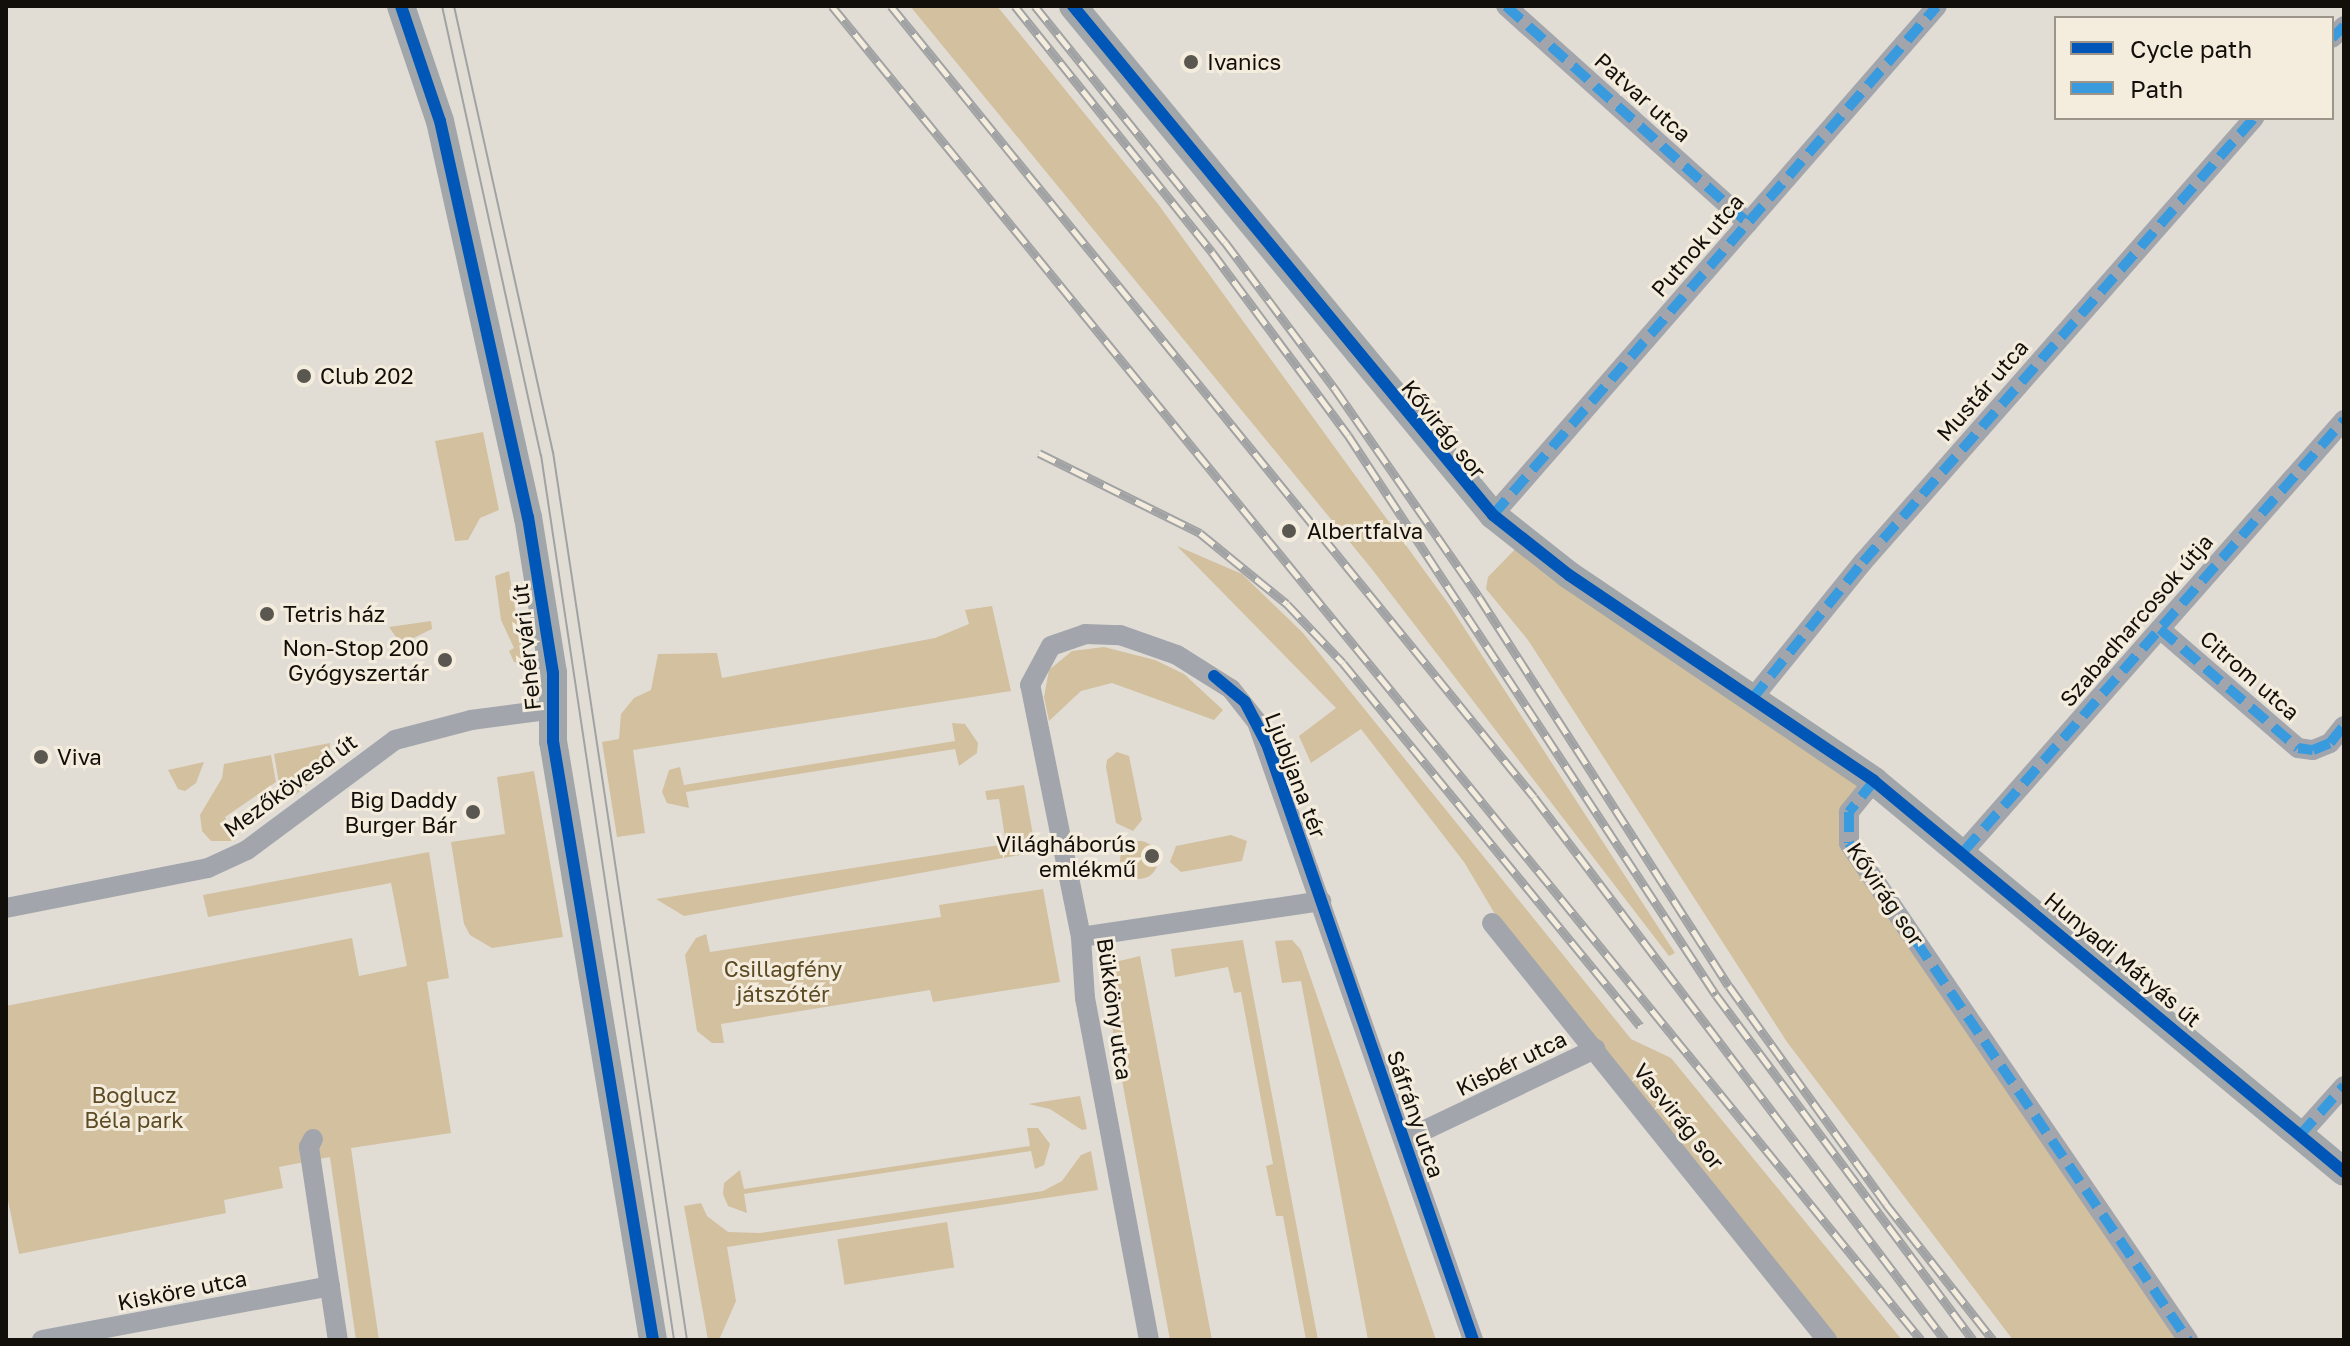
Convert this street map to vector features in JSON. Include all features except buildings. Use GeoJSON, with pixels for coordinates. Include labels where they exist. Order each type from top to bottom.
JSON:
{"type":"FeatureCollection","features":[{"type":"Feature","properties":{"kind":"street","name":"Fehérvári út"},"geometry":{"type":"LineString","coordinates":[[401,6],[440,121],[502,389],[545,611],[554,709],[553,741],[653,1340]]}},
{"type":"Feature","properties":{"kind":"street","name":"Kővirág sor"},"geometry":{"type":"LineString","coordinates":[[1073,6],[1493,515],[1553,564],[1874,781],[1849,812],[1849,843],[2188,1340]]}},
{"type":"Feature","properties":{"kind":"street","name":"Patvar utca"},"geometry":{"type":"LineString","coordinates":[[1506,6],[1748,223]]}},
{"type":"Feature","properties":{"kind":"street","name":"Putnok utca"},"geometry":{"type":"LineString","coordinates":[[1493,515],[1937,6]]}},
{"type":"Feature","properties":{"kind":"street","name":"Mustár utca"},"geometry":{"type":"LineString","coordinates":[[1752,699],[1863,562],[2252,120]]}},
{"type":"Feature","properties":{"kind":"street","name":"Szabadharcosok útja"},"geometry":{"type":"LineString","coordinates":[[1964,851],[2344,420]]}},
{"type":"Feature","properties":{"kind":"street","name":"Citrom utca"},"geometry":{"type":"LineString","coordinates":[[2160,629],[2298,748],[2313,750],[2330,743],[2344,726]]}},
{"type":"Feature","properties":{"kind":"street","name":"Ljubljana tér"},"geometry":{"type":"LineString","coordinates":[[1030,685],[1051,646],[1085,634],[1137,639],[1214,676],[1245,702],[1257,722],[1321,901]]}},
{"type":"Feature","properties":{"kind":"street","name":"Bükköny utca"},"geometry":{"type":"LineString","coordinates":[[1030,685],[1081,937],[1085,998],[1149,1340]]}},
{"type":"Feature","properties":{"kind":"street","name":"Mezőkövesd út"},"geometry":{"type":"LineString","coordinates":[[6,908],[208,868],[247,850],[395,740],[471,720],[554,709]]}},
{"type":"Feature","properties":{"kind":"street","name":"Hunyadi Mátyás út"},"geometry":{"type":"LineString","coordinates":[[1874,781],[1964,851],[2344,1172]]}},
{"type":"Feature","properties":{"kind":"street"},"geometry":{"type":"LineString","coordinates":[[1081,937],[1321,901]]}},
{"type":"Feature","properties":{"kind":"street","name":"Sáfrány utca"},"geometry":{"type":"LineString","coordinates":[[1321,901],[1473,1340]]}},
{"type":"Feature","properties":{"kind":"street","name":"Vasvirág sor"},"geometry":{"type":"LineString","coordinates":[[1492,923],[1827,1340]]}},
{"type":"Feature","properties":{"kind":"street","name":"Kisbér utca"},"geometry":{"type":"LineString","coordinates":[[1404,1140],[1595,1049]]}},
{"type":"Feature","properties":{"kind":"street"},"geometry":{"type":"LineString","coordinates":[[2300,1135],[2344,1086]]}},
{"type":"Feature","properties":{"kind":"street"},"geometry":{"type":"LineString","coordinates":[[313,1139],[309,1147],[338,1340]]}},
{"type":"Feature","properties":{"kind":"street","name":"Kisköre utca"},"geometry":{"type":"LineString","coordinates":[[42,1340],[330,1286]]}},
{"type":"Feature","properties":{"kind":"green space"},"geometry":{"type":"Polygon","coordinates":[[[910,6],[997,6],[1158,204],[1450,606],[1675,953],[1669,956],[1371,568],[910,6]]]}},
{"type":"Feature","properties":{"kind":"green space"},"geometry":{"type":"Polygon","coordinates":[[[483,432],[499,510],[480,518],[468,540],[455,541],[435,441],[483,432]]]}},
{"type":"Feature","properties":{"kind":"green space"},"geometry":{"type":"Polygon","coordinates":[[[1524,540],[1874,781],[1846,829],[2188,1340],[2013,1340],[1787,1042],[1528,640],[1486,589],[1488,577],[1524,540]]]}},
{"type":"Feature","properties":{"kind":"green space"},"geometry":{"type":"Polygon","coordinates":[[[1177,546],[1242,574],[1303,633],[1631,1039],[1671,1058],[1902,1340],[1827,1340],[1495,914],[1464,862],[1361,729],[1311,763],[1299,736],[1336,708],[1177,546]]]}},
{"type":"Feature","properties":{"kind":"green space"},"geometry":{"type":"Polygon","coordinates":[[[509,571],[524,664],[514,662],[509,651],[514,648],[501,620],[495,576],[509,571]]]}},
{"type":"Feature","properties":{"kind":"green space"},"geometry":{"type":"Polygon","coordinates":[[[992,606],[1011,691],[633,750],[645,833],[617,837],[602,742],[619,739],[621,714],[634,698],[651,690],[658,654],[717,653],[722,678],[935,638],[969,624],[965,610],[992,606]]]}},
{"type":"Feature","properties":{"kind":"green space"},"geometry":{"type":"Polygon","coordinates":[[[431,621],[432,629],[401,644],[389,627],[431,621]]]}},
{"type":"Feature","properties":{"kind":"green space"},"geometry":{"type":"Polygon","coordinates":[[[1104,647],[1155,660],[1184,674],[1223,710],[1214,720],[1112,683],[1081,691],[1049,721],[1044,697],[1049,670],[1072,651],[1104,647]]]}},
{"type":"Feature","properties":{"kind":"green space"},"geometry":{"type":"Polygon","coordinates":[[[952,723],[965,724],[978,743],[977,753],[959,766],[955,749],[686,792],[689,808],[667,803],[662,792],[669,770],[680,767],[684,785],[955,741],[952,723]]]}},
{"type":"Feature","properties":{"kind":"green space"},"geometry":{"type":"Polygon","coordinates":[[[330,743],[330,766],[293,797],[279,783],[274,754],[330,743]]]}},
{"type":"Feature","properties":{"kind":"green space"},"geometry":{"type":"Polygon","coordinates":[[[1117,752],[1129,756],[1142,820],[1133,831],[1116,823],[1106,767],[1107,760],[1117,752]]]}},
{"type":"Feature","properties":{"kind":"green space"},"geometry":{"type":"Polygon","coordinates":[[[271,755],[276,782],[225,817],[234,841],[211,841],[202,831],[200,815],[222,778],[224,764],[271,755]]]}},
{"type":"Feature","properties":{"kind":"green space"},"geometry":{"type":"Polygon","coordinates":[[[204,762],[196,783],[185,791],[178,789],[168,770],[204,762]]]}},
{"type":"Feature","properties":{"kind":"green space"},"geometry":{"type":"Polygon","coordinates":[[[534,771],[563,937],[492,948],[470,935],[464,924],[451,842],[505,834],[497,777],[534,771]]]}},
{"type":"Feature","properties":{"kind":"green space"},"geometry":{"type":"Polygon","coordinates":[[[1024,785],[1036,852],[684,916],[656,899],[1006,844],[999,799],[987,800],[985,791],[1024,785]]]}},
{"type":"Feature","properties":{"kind":"green space"},"geometry":{"type":"Polygon","coordinates":[[[1231,835],[1247,841],[1242,861],[1181,872],[1170,862],[1176,846],[1231,835]]]}},
{"type":"Feature","properties":{"kind":"green space"},"geometry":{"type":"Polygon","coordinates":[[[1139,841],[1153,846],[1158,860],[1153,874],[1139,879],[1125,874],[1120,860],[1125,846],[1139,841]]]}},
{"type":"Feature","properties":{"kind":"green space","name":"Boglucz Béla park"},"geometry":{"type":"Polygon","coordinates":[[[429,852],[449,978],[427,982],[451,1133],[351,1148],[379,1340],[356,1340],[330,1157],[279,1167],[283,1188],[224,1200],[226,1213],[19,1254],[6,1191],[6,1006],[352,938],[359,976],[407,966],[391,883],[208,917],[203,895],[429,852]]]}},
{"type":"Feature","properties":{"kind":"green space","name":"Csillagfény játszótér"},"geometry":{"type":"Polygon","coordinates":[[[1043,889],[1060,982],[933,1002],[930,990],[721,1024],[724,1043],[712,1043],[697,1031],[685,955],[696,938],[706,934],[710,952],[941,917],[939,905],[1043,889]]]}},
{"type":"Feature","properties":{"kind":"green space"},"geometry":{"type":"Polygon","coordinates":[[[1243,940],[1318,1340],[1306,1340],[1283,1216],[1276,1216],[1266,1166],[1273,1164],[1241,992],[1234,993],[1228,967],[1175,977],[1171,949],[1243,940]]]}},
{"type":"Feature","properties":{"kind":"green space"},"geometry":{"type":"Polygon","coordinates":[[[1292,940],[1301,950],[1436,1340],[1368,1340],[1301,981],[1282,983],[1275,941],[1292,940]]]}},
{"type":"Feature","properties":{"kind":"green space"},"geometry":{"type":"Polygon","coordinates":[[[1140,956],[1212,1340],[1170,1340],[1105,988],[1115,962],[1140,956]]]}},
{"type":"Feature","properties":{"kind":"green space"},"geometry":{"type":"Polygon","coordinates":[[[1080,1096],[1087,1129],[1082,1130],[1050,1109],[1028,1104],[1080,1096]]]}},
{"type":"Feature","properties":{"kind":"green space"},"geometry":{"type":"Polygon","coordinates":[[[1027,1128],[1038,1128],[1050,1144],[1044,1165],[1035,1169],[1031,1151],[744,1194],[747,1213],[728,1206],[723,1194],[724,1183],[740,1170],[744,1189],[1030,1146],[1027,1128]]]}},
{"type":"Feature","properties":{"kind":"green space"},"geometry":{"type":"Polygon","coordinates":[[[1091,1151],[1098,1190],[727,1247],[736,1301],[719,1340],[708,1340],[684,1206],[701,1203],[707,1216],[728,1232],[760,1233],[1043,1191],[1062,1181],[1081,1155],[1091,1151]]]}},
{"type":"Feature","properties":{"kind":"green space"},"geometry":{"type":"Polygon","coordinates":[[[947,1222],[954,1267],[845,1285],[837,1239],[947,1222]]]}},
{"type":"Feature","properties":{"kind":"tram line"},"geometry":{"type":"LineString","coordinates":[[442,6],[541,455],[674,1340]]}},
{"type":"Feature","properties":{"kind":"tram line"},"geometry":{"type":"LineString","coordinates":[[454,6],[553,452],[687,1340]]}},
{"type":"Feature","properties":{"kind":"railway"},"geometry":{"type":"LineString","coordinates":[[832,6],[1921,1340]]}},
{"type":"Feature","properties":{"kind":"railway"},"geometry":{"type":"LineString","coordinates":[[891,6],[1534,797],[1945,1340]]}},
{"type":"Feature","properties":{"kind":"railway"},"geometry":{"type":"LineString","coordinates":[[1015,6],[1212,252],[1348,435],[1716,995],[1973,1340]]}},
{"type":"Feature","properties":{"kind":"railway"},"geometry":{"type":"LineString","coordinates":[[1035,6],[1225,242],[1335,389],[1479,597],[1729,986],[1886,1204],[1993,1340]]}},
{"type":"Feature","properties":{"kind":"railway"},"geometry":{"type":"LineString","coordinates":[[1039,453],[1200,533],[1287,604],[1343,663],[1640,1026]]}},
{"type":"Feature","properties":{"kind":"marked path"},"geometry":{"type":"LineString","coordinates":[[1506,6],[1748,223]]}},
{"type":"Feature","properties":{"kind":"marked path"},"geometry":{"type":"LineString","coordinates":[[1493,515],[1937,6]]}},
{"type":"Feature","properties":{"kind":"marked path"},"geometry":{"type":"LineString","coordinates":[[2334,36],[2344,26]]}},
{"type":"Feature","properties":{"kind":"marked path"},"geometry":{"type":"LineString","coordinates":[[1752,699],[1863,562],[2252,120]]}},
{"type":"Feature","properties":{"kind":"marked path"},"geometry":{"type":"LineString","coordinates":[[1964,851],[2344,420]]}},
{"type":"Feature","properties":{"kind":"marked path"},"geometry":{"type":"LineString","coordinates":[[2160,629],[2298,748],[2313,750],[2330,743],[2344,726]]}},
{"type":"Feature","properties":{"kind":"marked path"},"geometry":{"type":"LineString","coordinates":[[1874,781],[1849,812],[1849,843],[2188,1340]]}},
{"type":"Feature","properties":{"kind":"marked path"},"geometry":{"type":"LineString","coordinates":[[2300,1135],[2344,1086]]}},
{"type":"Feature","properties":{"kind":"cycle path"},"geometry":{"type":"LineString","coordinates":[[401,6],[440,121],[528,517],[553,673],[553,741],[653,1340]]}},
{"type":"Feature","properties":{"kind":"cycle path"},"geometry":{"type":"LineString","coordinates":[[1073,6],[1493,515],[1569,575],[1874,781],[2344,1172]]}},
{"type":"Feature","properties":{"kind":"cycle path"},"geometry":{"type":"LineString","coordinates":[[1214,676],[1245,702],[1267,744],[1473,1340]]}},
{"type":"Feature","properties":{"kind":"place","name":"Ivanics"},"geometry":{"type":"Point","coordinates":[1191,62]}},
{"type":"Feature","properties":{"kind":"place","name":"Club 202"},"geometry":{"type":"Point","coordinates":[304,376]}},
{"type":"Feature","properties":{"kind":"place","name":"Albertfalva"},"geometry":{"type":"Point","coordinates":[1289,531]}},
{"type":"Feature","properties":{"kind":"place","name":"Tetris ház"},"geometry":{"type":"Point","coordinates":[267,614]}},
{"type":"Feature","properties":{"kind":"place","name":"Non-Stop 200 Gyógyszertár"},"geometry":{"type":"Point","coordinates":[445,660]}},
{"type":"Feature","properties":{"kind":"place","name":"Viva"},"geometry":{"type":"Point","coordinates":[41,757]}},
{"type":"Feature","properties":{"kind":"place","name":"Big Daddy Burger Bár"},"geometry":{"type":"Point","coordinates":[473,812]}},
{"type":"Feature","properties":{"kind":"place","name":"Világháborús emlékmű"},"geometry":{"type":"Point","coordinates":[1152,856]}}]}
